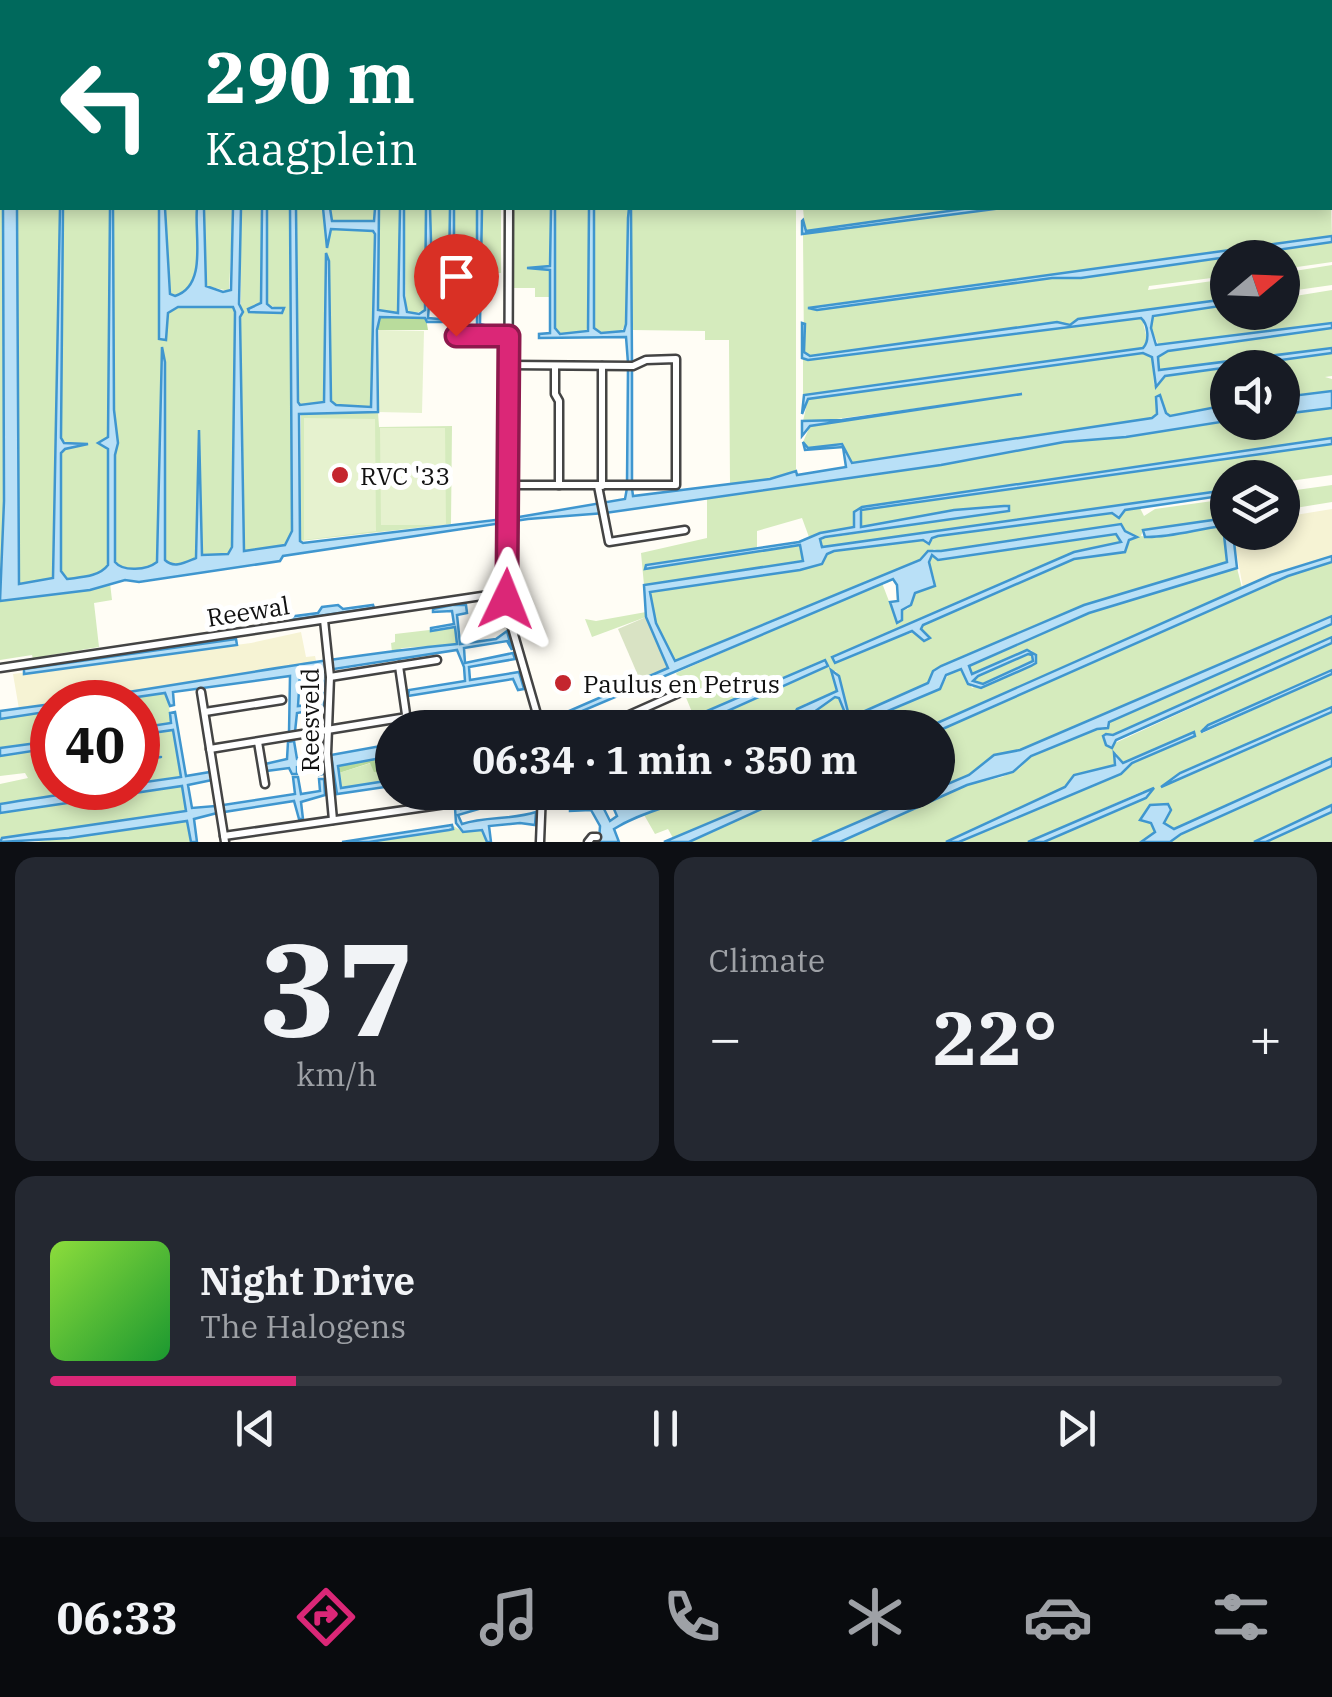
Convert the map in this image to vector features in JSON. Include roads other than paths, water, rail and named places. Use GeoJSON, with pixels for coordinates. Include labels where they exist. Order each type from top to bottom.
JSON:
{"type":"FeatureCollection","features":[{"type":"Feature","properties":{"kind":"street"},"geometry":{"type":"LineString","coordinates":[[509,210],[508,526],[507,579],[502,593],[536,710]]}},
{"type":"Feature","properties":{"kind":"street"},"geometry":{"type":"LineString","coordinates":[[456,288],[456,336],[509,336]]}},
{"type":"Feature","properties":{"kind":"street"},"geometry":{"type":"LineString","coordinates":[[508,365],[629,366],[646,360],[676,360],[676,485],[508,485]]}},
{"type":"Feature","properties":{"kind":"street"},"geometry":{"type":"LineString","coordinates":[[554,366],[555,394],[560,401],[559,486]]}},
{"type":"Feature","properties":{"kind":"street"},"geometry":{"type":"LineString","coordinates":[[602,366],[600,503],[609,542],[685,530]]}},
{"type":"Feature","properties":{"kind":"street","name":"Reewal"},"geometry":{"type":"LineString","coordinates":[[0,668],[325,625],[502,593]]}},
{"type":"Feature","properties":{"kind":"street","name":"Reesveld"},"geometry":{"type":"LineString","coordinates":[[325,625],[330,674],[327,754],[334,820]]}},
{"type":"Feature","properties":{"kind":"street"},"geometry":{"type":"LineString","coordinates":[[330,674],[437,660]]}},
{"type":"Feature","properties":{"kind":"street"},"geometry":{"type":"LineString","coordinates":[[398,666],[405,710]]}},
{"type":"Feature","properties":{"kind":"street"},"geometry":{"type":"LineString","coordinates":[[201,692],[225,839],[406,810]]}},
{"type":"Feature","properties":{"kind":"street"},"geometry":{"type":"LineString","coordinates":[[640,710],[681,692]]}},
{"type":"Feature","properties":{"kind":"street"},"geometry":{"type":"LineString","coordinates":[[204,712],[282,700]]}},
{"type":"Feature","properties":{"kind":"street"},"geometry":{"type":"LineString","coordinates":[[210,748],[375,722]]}},
{"type":"Feature","properties":{"kind":"street"},"geometry":{"type":"LineString","coordinates":[[258,742],[265,784]]}},
{"type":"Feature","properties":{"kind":"street"},"geometry":{"type":"LineString","coordinates":[[540,842],[541,810]]}},
{"type":"Feature","properties":{"kind":"street"},"geometry":{"type":"LineString","coordinates":[[588,842],[592,836],[597,837]]}},
{"type":"Feature","properties":{"kind":"water"},"geometry":{"type":"Polygon","coordinates":[[[3,210],[17,210],[19,584],[53,578],[60,210],[63,210],[61,438],[64,443],[88,444],[61,453],[61,571],[67,579],[95,574],[108,565],[108,449],[98,443],[108,437],[110,210],[113,210],[114,410],[118,443],[115,562],[129,569],[157,562],[162,347],[165,560],[176,564],[196,558],[199,430],[202,555],[228,554],[232,547],[235,312],[233,307],[178,307],[168,313],[166,340],[159,339],[159,210],[165,210],[170,294],[175,296],[192,282],[196,271],[197,210],[204,210],[206,286],[223,292],[231,290],[233,210],[241,210],[244,551],[285,545],[292,531],[290,210],[296,210],[298,402],[324,402],[326,253],[331,401],[336,405],[371,407],[375,234],[331,229],[327,248],[323,210],[330,210],[332,221],[374,221],[375,210],[379,210],[378,310],[398,313],[400,210],[404,210],[404,296],[407,312],[419,314],[425,310],[426,210],[430,210],[432,274],[449,272],[450,210],[454,210],[454,276],[431,277],[428,318],[450,320],[452,332],[448,322],[380,317],[378,412],[299,414],[303,543],[513,518],[625,499],[627,488],[632,488],[633,496],[846,467],[843,447],[805,450],[803,442],[808,448],[842,444],[852,463],[1152,418],[1157,414],[1156,397],[1160,395],[1170,416],[1210,408],[1210,424],[1064,442],[941,465],[605,513],[528,519],[283,556],[280,561],[139,582],[125,580],[90,590],[0,601],[4,501],[3,210]]]}},
{"type":"Feature","properties":{"kind":"water"},"geometry":{"type":"Polygon","coordinates":[[[262,210],[267,210],[267,304],[284,308],[282,313],[249,312],[261,303],[262,210]]]}},
{"type":"Feature","properties":{"kind":"water"},"geometry":{"type":"Polygon","coordinates":[[[477,210],[482,210],[480,324],[495,328],[477,325],[477,210]]]}},
{"type":"Feature","properties":{"kind":"water"},"geometry":{"type":"Polygon","coordinates":[[[551,210],[555,210],[555,328],[560,334],[588,331],[589,210],[594,210],[594,328],[601,333],[624,331],[631,210],[632,363],[628,363],[626,337],[539,338],[539,334],[550,333],[550,270],[527,268],[550,266],[551,210]]]}},
{"type":"Feature","properties":{"kind":"water"},"geometry":{"type":"Polygon","coordinates":[[[956,210],[987,210],[802,234],[803,220],[806,231],[956,210]]]}},
{"type":"Feature","properties":{"kind":"water"},"geometry":{"type":"Polygon","coordinates":[[[1332,236],[1332,242],[1300,247],[1300,240],[1332,236]]]}},
{"type":"Feature","properties":{"kind":"water"},"geometry":{"type":"Polygon","coordinates":[[[1210,253],[1210,259],[1081,278],[1052,278],[817,310],[808,308],[1210,253]]]}},
{"type":"Feature","properties":{"kind":"water"},"geometry":{"type":"Polygon","coordinates":[[[1210,301],[1210,308],[1153,316],[1151,328],[1156,345],[1332,323],[1332,328],[1168,351],[1158,357],[1159,370],[1210,364],[1210,370],[1165,376],[1156,387],[1152,357],[1143,353],[808,399],[802,414],[804,395],[1143,348],[1147,337],[1141,318],[808,360],[802,358],[802,323],[804,352],[810,356],[1057,322],[1070,325],[1078,319],[1210,301]]]}},
{"type":"Feature","properties":{"kind":"water"},"geometry":{"type":"Polygon","coordinates":[[[1332,348],[1332,353],[1300,357],[1300,352],[1332,348]]]}},
{"type":"Feature","properties":{"kind":"water"},"geometry":{"type":"Polygon","coordinates":[[[628,367],[632,368],[632,483],[627,483],[628,367]]]}},
{"type":"Feature","properties":{"kind":"water"},"geometry":{"type":"Polygon","coordinates":[[[1332,391],[1332,408],[1300,412],[1300,395],[1332,391]]]}},
{"type":"Feature","properties":{"kind":"water"},"geometry":{"type":"Polygon","coordinates":[[[1022,394],[810,426],[802,436],[802,421],[842,420],[1022,394]]]}},
{"type":"Feature","properties":{"kind":"water"},"geometry":{"type":"Polygon","coordinates":[[[1332,438],[1332,444],[861,510],[861,527],[954,510],[1009,506],[1009,511],[825,537],[820,539],[822,547],[1210,492],[1210,498],[1125,510],[1119,518],[1112,513],[938,536],[929,544],[923,540],[834,551],[827,554],[822,564],[800,570],[650,592],[656,623],[675,661],[920,560],[928,551],[1121,524],[1137,537],[1129,540],[1125,552],[1074,559],[923,625],[921,629],[930,638],[924,641],[912,631],[835,663],[832,657],[1074,552],[1121,542],[1116,534],[938,560],[932,555],[929,562],[935,586],[915,593],[897,623],[890,602],[898,601],[893,579],[585,710],[571,710],[668,668],[646,617],[644,585],[803,561],[800,545],[645,569],[646,565],[799,542],[820,533],[854,527],[854,512],[862,507],[1332,438]]]}},
{"type":"Feature","properties":{"kind":"water"},"geometry":{"type":"Polygon","coordinates":[[[1210,520],[1210,528],[1145,537],[1143,530],[1210,520]]]}},
{"type":"Feature","properties":{"kind":"water"},"geometry":{"type":"Polygon","coordinates":[[[1226,550],[1235,550],[1237,568],[1089,613],[969,666],[972,674],[1027,650],[1036,655],[1036,663],[981,688],[968,684],[961,669],[946,675],[940,689],[890,710],[867,710],[928,683],[933,671],[941,666],[1084,605],[1227,562],[1226,550]],[[1028,654],[973,681],[983,684],[1033,661],[1028,654]]]}},
{"type":"Feature","properties":{"kind":"water"},"geometry":{"type":"Polygon","coordinates":[[[1332,556],[1332,562],[1288,576],[955,723],[955,715],[1271,575],[1332,556]]]}},
{"type":"Feature","properties":{"kind":"water"},"geometry":{"type":"Polygon","coordinates":[[[338,605],[343,609],[373,605],[374,608],[291,620],[288,617],[318,613],[322,607],[338,605]]]}},
{"type":"Feature","properties":{"kind":"water"},"geometry":{"type":"Polygon","coordinates":[[[466,605],[467,613],[457,615],[460,644],[496,639],[507,631],[512,650],[507,641],[464,648],[465,663],[513,653],[515,659],[469,667],[470,680],[519,672],[524,689],[518,690],[513,679],[408,696],[409,690],[465,681],[457,650],[327,670],[325,686],[320,672],[300,675],[298,706],[319,704],[325,689],[324,708],[297,713],[295,732],[289,733],[290,676],[173,692],[174,705],[170,706],[165,693],[160,694],[160,687],[457,644],[455,627],[431,631],[454,624],[452,611],[433,609],[466,605]]]}},
{"type":"Feature","properties":{"kind":"water"},"geometry":{"type":"Polygon","coordinates":[[[1332,616],[1332,624],[1109,722],[1108,728],[1031,756],[1013,772],[955,790],[955,781],[994,755],[1020,750],[1332,616]]]}},
{"type":"Feature","properties":{"kind":"water"},"geometry":{"type":"Polygon","coordinates":[[[1332,637],[1332,643],[1116,740],[1112,748],[1106,745],[1106,734],[1113,735],[1332,637]]]}},
{"type":"Feature","properties":{"kind":"water"},"geometry":{"type":"Polygon","coordinates":[[[236,639],[237,645],[24,674],[24,669],[236,639]]]}},
{"type":"Feature","properties":{"kind":"water"},"geometry":{"type":"Polygon","coordinates":[[[825,660],[828,666],[730,710],[709,710],[825,660]]]}},
{"type":"Feature","properties":{"kind":"water"},"geometry":{"type":"Polygon","coordinates":[[[831,670],[839,676],[848,710],[835,697],[817,710],[796,710],[797,709],[837,691],[831,670]]]}},
{"type":"Feature","properties":{"kind":"water"},"geometry":{"type":"Polygon","coordinates":[[[1332,670],[1332,674],[1201,732],[1208,725],[1332,670]]]}},
{"type":"Feature","properties":{"kind":"water"},"geometry":{"type":"Polygon","coordinates":[[[30,707],[30,714],[0,719],[0,711],[30,707]]]}},
{"type":"Feature","properties":{"kind":"water"},"geometry":{"type":"Polygon","coordinates":[[[1332,707],[1332,712],[1161,787],[1180,773],[1332,707]]]}},
{"type":"Feature","properties":{"kind":"water"},"geometry":{"type":"Polygon","coordinates":[[[175,712],[186,776],[210,772],[212,780],[188,785],[192,808],[215,806],[217,813],[194,819],[197,842],[191,842],[187,821],[69,838],[0,842],[2,838],[186,811],[182,786],[160,789],[160,780],[181,777],[173,730],[160,732],[160,725],[171,723],[170,713],[175,712]]]}},
{"type":"Feature","properties":{"kind":"water"},"geometry":{"type":"Polygon","coordinates":[[[1194,732],[1195,736],[1132,763],[1121,774],[959,842],[946,842],[1065,787],[1074,775],[1115,765],[1114,753],[1123,763],[1194,732]]]}},
{"type":"Feature","properties":{"kind":"water"},"geometry":{"type":"Polygon","coordinates":[[[294,741],[297,759],[324,756],[323,774],[319,775],[315,764],[297,767],[297,774],[289,768],[266,771],[265,764],[287,759],[288,742],[294,741]]]}},
{"type":"Feature","properties":{"kind":"water"},"geometry":{"type":"Polygon","coordinates":[[[30,744],[30,751],[0,756],[0,748],[30,744]]]}},
{"type":"Feature","properties":{"kind":"water"},"geometry":{"type":"Polygon","coordinates":[[[375,747],[375,759],[338,766],[341,788],[375,783],[375,788],[337,794],[331,755],[375,747]]]}},
{"type":"Feature","properties":{"kind":"water"},"geometry":{"type":"Polygon","coordinates":[[[1332,758],[1332,766],[1170,842],[1141,842],[1155,832],[1151,823],[1140,820],[1150,805],[1168,804],[1171,810],[1164,823],[1174,829],[1332,758]]]}},
{"type":"Feature","properties":{"kind":"water"},"geometry":{"type":"Polygon","coordinates":[[[293,777],[298,777],[301,794],[320,791],[319,779],[324,779],[325,795],[301,802],[303,819],[299,819],[294,801],[224,812],[223,805],[295,794],[293,777]]]}},
{"type":"Feature","properties":{"kind":"water"},"geometry":{"type":"Polygon","coordinates":[[[1154,788],[1146,798],[1044,842],[1028,842],[1154,788]]]}},
{"type":"Feature","properties":{"kind":"water"},"geometry":{"type":"Polygon","coordinates":[[[30,799],[30,809],[0,813],[0,804],[30,799]]]}},
{"type":"Feature","properties":{"kind":"water"},"geometry":{"type":"Polygon","coordinates":[[[1332,805],[1332,812],[1266,842],[1254,842],[1332,805]]]}},
{"type":"Feature","properties":{"kind":"water"},"geometry":{"type":"Polygon","coordinates":[[[455,810],[475,810],[458,815],[462,824],[536,812],[535,825],[489,826],[491,842],[487,842],[482,830],[463,832],[456,823],[455,810]]]}},
{"type":"Feature","properties":{"kind":"water"},"geometry":{"type":"Polygon","coordinates":[[[591,810],[604,810],[610,821],[617,816],[614,810],[657,810],[614,829],[619,842],[599,842],[600,826],[591,810]]]}},
{"type":"Feature","properties":{"kind":"water"},"geometry":{"type":"Polygon","coordinates":[[[740,810],[759,810],[689,842],[664,842],[740,810]]]}},
{"type":"Feature","properties":{"kind":"water"},"geometry":{"type":"Polygon","coordinates":[[[886,810],[911,810],[840,842],[812,842],[886,810]]]}},
{"type":"Feature","properties":{"kind":"water"},"geometry":{"type":"Polygon","coordinates":[[[452,825],[449,830],[369,842],[342,842],[452,825]]]}},
{"type":"Feature","properties":{"kind":"place","name":"RVC '33"},"geometry":{"type":"Point","coordinates":[340,475]}},
{"type":"Feature","properties":{"kind":"place","name":"Paulus en Petrus"},"geometry":{"type":"Point","coordinates":[563,683]}}]}
